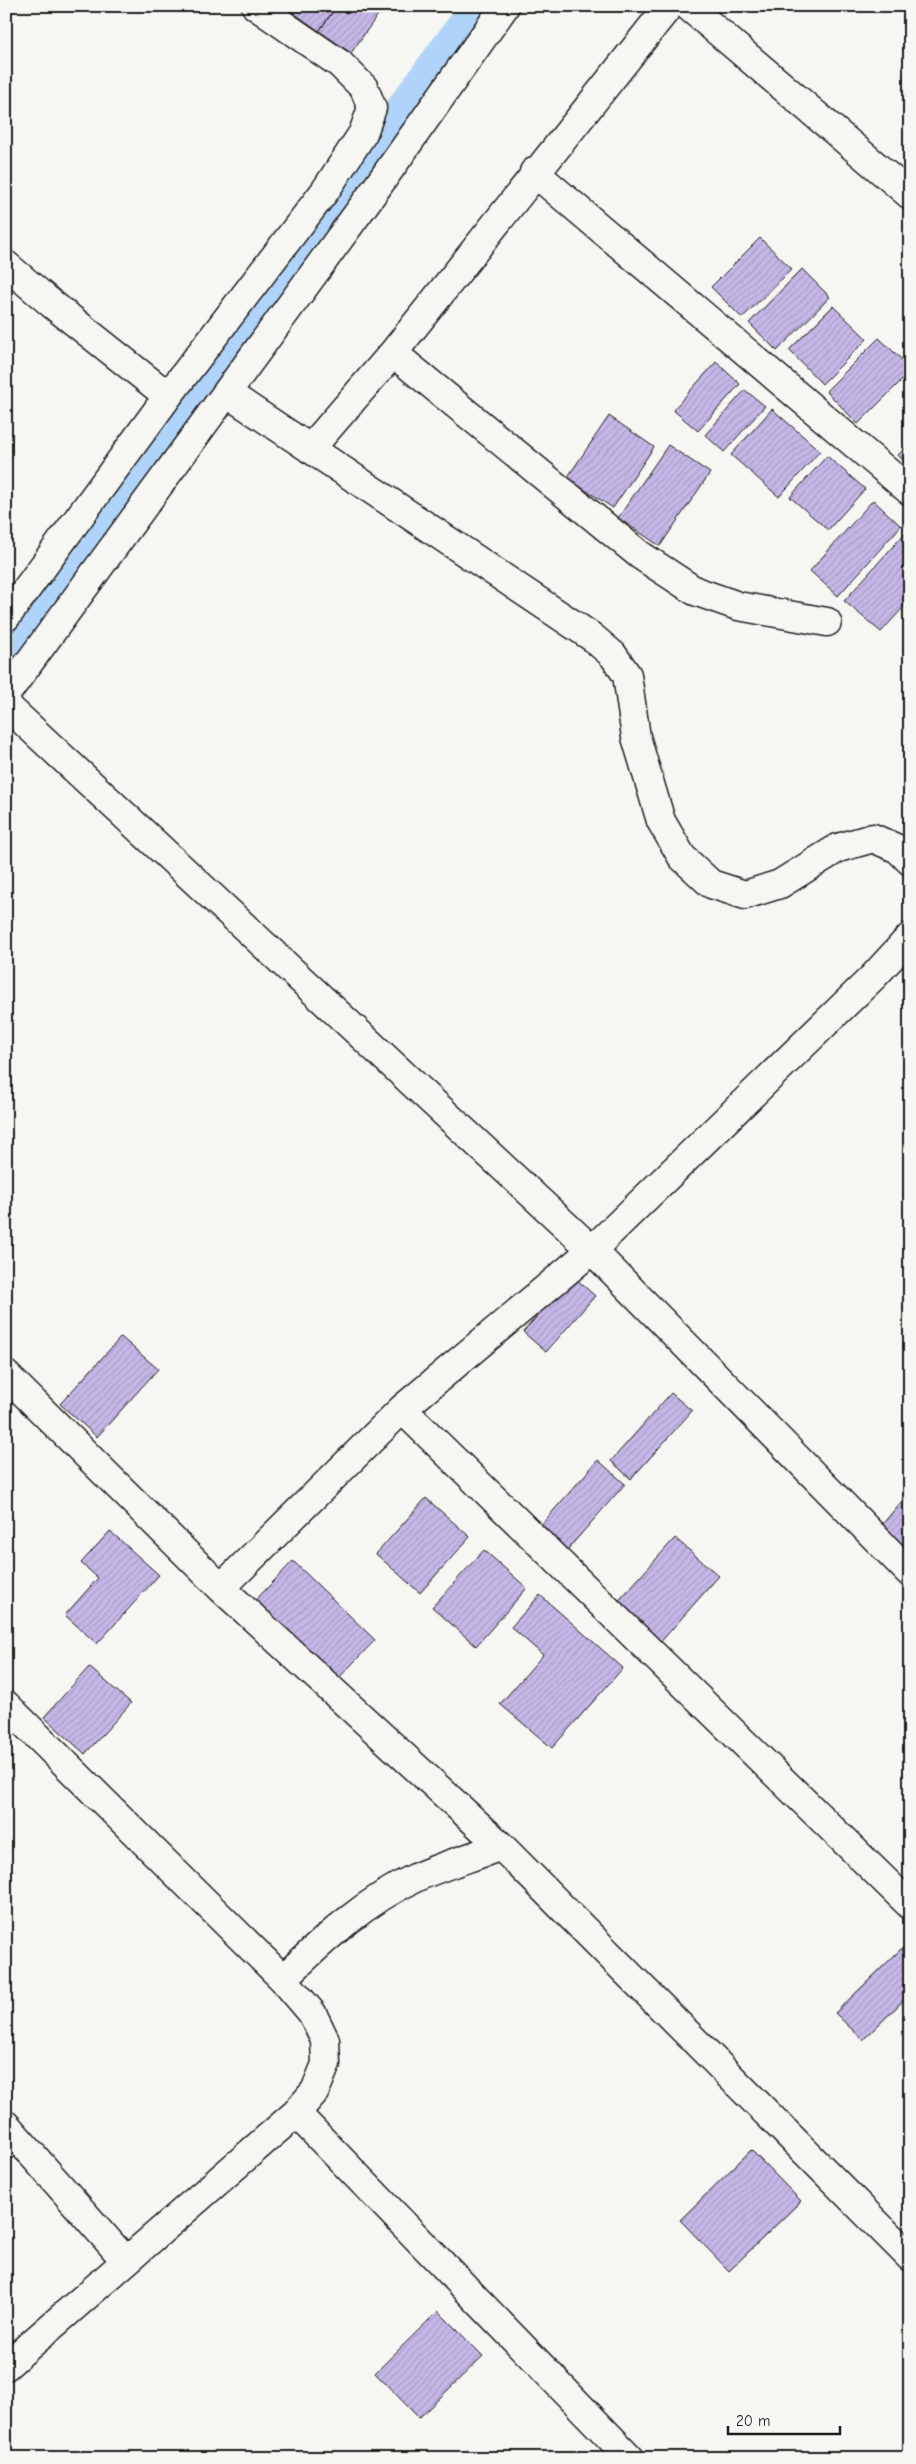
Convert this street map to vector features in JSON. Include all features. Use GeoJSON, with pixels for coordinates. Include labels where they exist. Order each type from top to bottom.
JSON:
{"type":"FeatureCollection","features":[{"type":"Feature","properties":{"kind":"street"},"geometry":{"type":"LineString","coordinates":[[6,617],[168,396],[325,191],[363,133],[372,108],[364,88],[340,64],[256,6]]}},
{"type":"Feature","properties":{"kind":"street"},"geometry":{"type":"LineString","coordinates":[[6,694],[227,393],[505,6]]}},
{"type":"Feature","properties":{"kind":"street"},"geometry":{"type":"LineString","coordinates":[[310,449],[393,352],[534,172],[669,6]]}},
{"type":"Feature","properties":{"kind":"street"},"geometry":{"type":"LineString","coordinates":[[688,6],[910,195]]}},
{"type":"Feature","properties":{"kind":"street"},"geometry":{"type":"LineString","coordinates":[[534,172],[910,491]]}},
{"type":"Feature","properties":{"kind":"street"},"geometry":{"type":"LineString","coordinates":[[6,265],[168,396]]}},
{"type":"Feature","properties":{"kind":"street"},"geometry":{"type":"LineString","coordinates":[[393,352],[640,555],[695,590],[738,606],[827,622]]}},
{"type":"Feature","properties":{"kind":"street"},"geometry":{"type":"LineString","coordinates":[[227,393],[592,637],[613,655],[627,675],[636,737],[661,821],[682,858],[711,884],[744,895],[780,884],[838,848],[873,838],[898,849],[910,862]]}},
{"type":"Feature","properties":{"kind":"street"},"geometry":{"type":"LineString","coordinates":[[6,706],[592,1250],[910,1573]]}},
{"type":"Feature","properties":{"kind":"street"},"geometry":{"type":"LineString","coordinates":[[221,1588],[402,1409],[592,1250],[873,978],[910,937]]}},
{"type":"Feature","properties":{"kind":"street"},"geometry":{"type":"LineString","coordinates":[[6,1375],[221,1588],[501,1846],[910,2256]]}},
{"type":"Feature","properties":{"kind":"street"},"geometry":{"type":"LineString","coordinates":[[402,1409],[910,1905]]}},
{"type":"Feature","properties":{"kind":"street"},"geometry":{"type":"LineString","coordinates":[[6,1705],[283,1979],[312,2013],[325,2040],[326,2064],[315,2091],[296,2113],[6,2366]]}},
{"type":"Feature","properties":{"kind":"street"},"geometry":{"type":"LineString","coordinates":[[283,1979],[325,1938],[374,1902],[417,1877],[501,1846]]}},
{"type":"Feature","properties":{"kind":"street"},"geometry":{"type":"LineString","coordinates":[[296,2113],[630,2458]]}},
{"type":"Feature","properties":{"kind":"street"},"geometry":{"type":"LineString","coordinates":[[6,2125],[126,2261]]}},
{"type":"Feature","properties":{"kind":"building"},"geometry":{"type":"Polygon","coordinates":[[[290,6],[337,6],[319,31],[288,9],[290,6]]]}},
{"type":"Feature","properties":{"kind":"building"},"geometry":{"type":"Polygon","coordinates":[[[337,6],[384,6],[351,53],[319,31],[337,6]]]}},
{"type":"Feature","properties":{"kind":"building"},"geometry":{"type":"Polygon","coordinates":[[[760,238],[792,269],[742,318],[711,287],[760,238]]]}},
{"type":"Feature","properties":{"kind":"building"},"geometry":{"type":"Polygon","coordinates":[[[802,269],[830,297],[777,351],[749,323],[802,269]]]}},
{"type":"Feature","properties":{"kind":"building"},"geometry":{"type":"Polygon","coordinates":[[[833,306],[867,339],[822,384],[789,350],[833,306]]]}},
{"type":"Feature","properties":{"kind":"building"},"geometry":{"type":"Polygon","coordinates":[[[879,338],[910,367],[910,372],[858,424],[826,391],[879,338]]]}},
{"type":"Feature","properties":{"kind":"building"},"geometry":{"type":"Polygon","coordinates":[[[716,362],[740,384],[698,431],[673,410],[716,362]]]}},
{"type":"Feature","properties":{"kind":"building"},"geometry":{"type":"Polygon","coordinates":[[[745,390],[765,406],[724,452],[705,435],[745,390]]]}},
{"type":"Feature","properties":{"kind":"building"},"geometry":{"type":"Polygon","coordinates":[[[772,409],[820,451],[779,497],[731,455],[772,409]]]}},
{"type":"Feature","properties":{"kind":"building"},"geometry":{"type":"Polygon","coordinates":[[[609,416],[654,447],[613,508],[567,478],[609,416]]]}},
{"type":"Feature","properties":{"kind":"building"},"geometry":{"type":"Polygon","coordinates":[[[910,443],[910,467],[898,455],[910,443]]]}},
{"type":"Feature","properties":{"kind":"building"},"geometry":{"type":"Polygon","coordinates":[[[668,445],[710,473],[660,546],[618,518],[668,445]]]}},
{"type":"Feature","properties":{"kind":"building"},"geometry":{"type":"Polygon","coordinates":[[[827,456],[865,489],[828,530],[790,497],[827,456]]]}},
{"type":"Feature","properties":{"kind":"building"},"geometry":{"type":"Polygon","coordinates":[[[873,500],[901,526],[838,596],[810,571],[873,500]]]}},
{"type":"Feature","properties":{"kind":"building"},"geometry":{"type":"Polygon","coordinates":[[[904,534],[910,539],[910,600],[881,632],[844,601],[904,534]]]}},
{"type":"Feature","properties":{"kind":"building"},"geometry":{"type":"Polygon","coordinates":[[[573,1276],[595,1296],[546,1352],[523,1332],[573,1276]]]}},
{"type":"Feature","properties":{"kind":"building"},"geometry":{"type":"Polygon","coordinates":[[[121,1337],[158,1369],[97,1437],[60,1404],[121,1337]]]}},
{"type":"Feature","properties":{"kind":"building"},"geometry":{"type":"Polygon","coordinates":[[[671,1393],[692,1411],[631,1479],[611,1461],[671,1393]]]}},
{"type":"Feature","properties":{"kind":"building"},"geometry":{"type":"Polygon","coordinates":[[[598,1460],[625,1484],[567,1550],[540,1526],[598,1460]]]}},
{"type":"Feature","properties":{"kind":"building"},"geometry":{"type":"Polygon","coordinates":[[[907,1495],[910,1497],[910,1565],[874,1534],[907,1495]]]}},
{"type":"Feature","properties":{"kind":"building"},"geometry":{"type":"Polygon","coordinates":[[[426,1498],[470,1537],[420,1593],[376,1554],[426,1498]]]}},
{"type":"Feature","properties":{"kind":"building"},"geometry":{"type":"Polygon","coordinates":[[[110,1531],[159,1575],[97,1644],[65,1615],[98,1578],[81,1563],[110,1531]]]}},
{"type":"Feature","properties":{"kind":"building"},"geometry":{"type":"Polygon","coordinates":[[[675,1538],[719,1576],[657,1646],[613,1607],[675,1538]]]}},
{"type":"Feature","properties":{"kind":"building"},"geometry":{"type":"Polygon","coordinates":[[[484,1550],[527,1588],[476,1646],[432,1607],[484,1550]]]}},
{"type":"Feature","properties":{"kind":"building"},"geometry":{"type":"Polygon","coordinates":[[[293,1561],[375,1640],[333,1684],[250,1606],[293,1561]]]}},
{"type":"Feature","properties":{"kind":"building"},"geometry":{"type":"Polygon","coordinates":[[[540,1595],[623,1668],[552,1748],[500,1704],[543,1655],[511,1627],[540,1595]]]}},
{"type":"Feature","properties":{"kind":"building"},"geometry":{"type":"Polygon","coordinates":[[[89,1667],[131,1703],[85,1754],[44,1717],[89,1667]]]}},
{"type":"Feature","properties":{"kind":"building"},"geometry":{"type":"Polygon","coordinates":[[[901,1949],[910,1958],[910,1994],[863,2040],[835,2013],[901,1949]]]}},
{"type":"Feature","properties":{"kind":"building"},"geometry":{"type":"Polygon","coordinates":[[[751,2150],[801,2201],[729,2271],[680,2220],[751,2150]]]}},
{"type":"Feature","properties":{"kind":"building"},"geometry":{"type":"Polygon","coordinates":[[[438,2311],[483,2356],[419,2418],[375,2373],[438,2311]]]}},
{"type":"Feature","properties":{"kind":"waterway"},"geometry":{"type":"LineString","coordinates":[[6,653],[482,6]]}}]}
